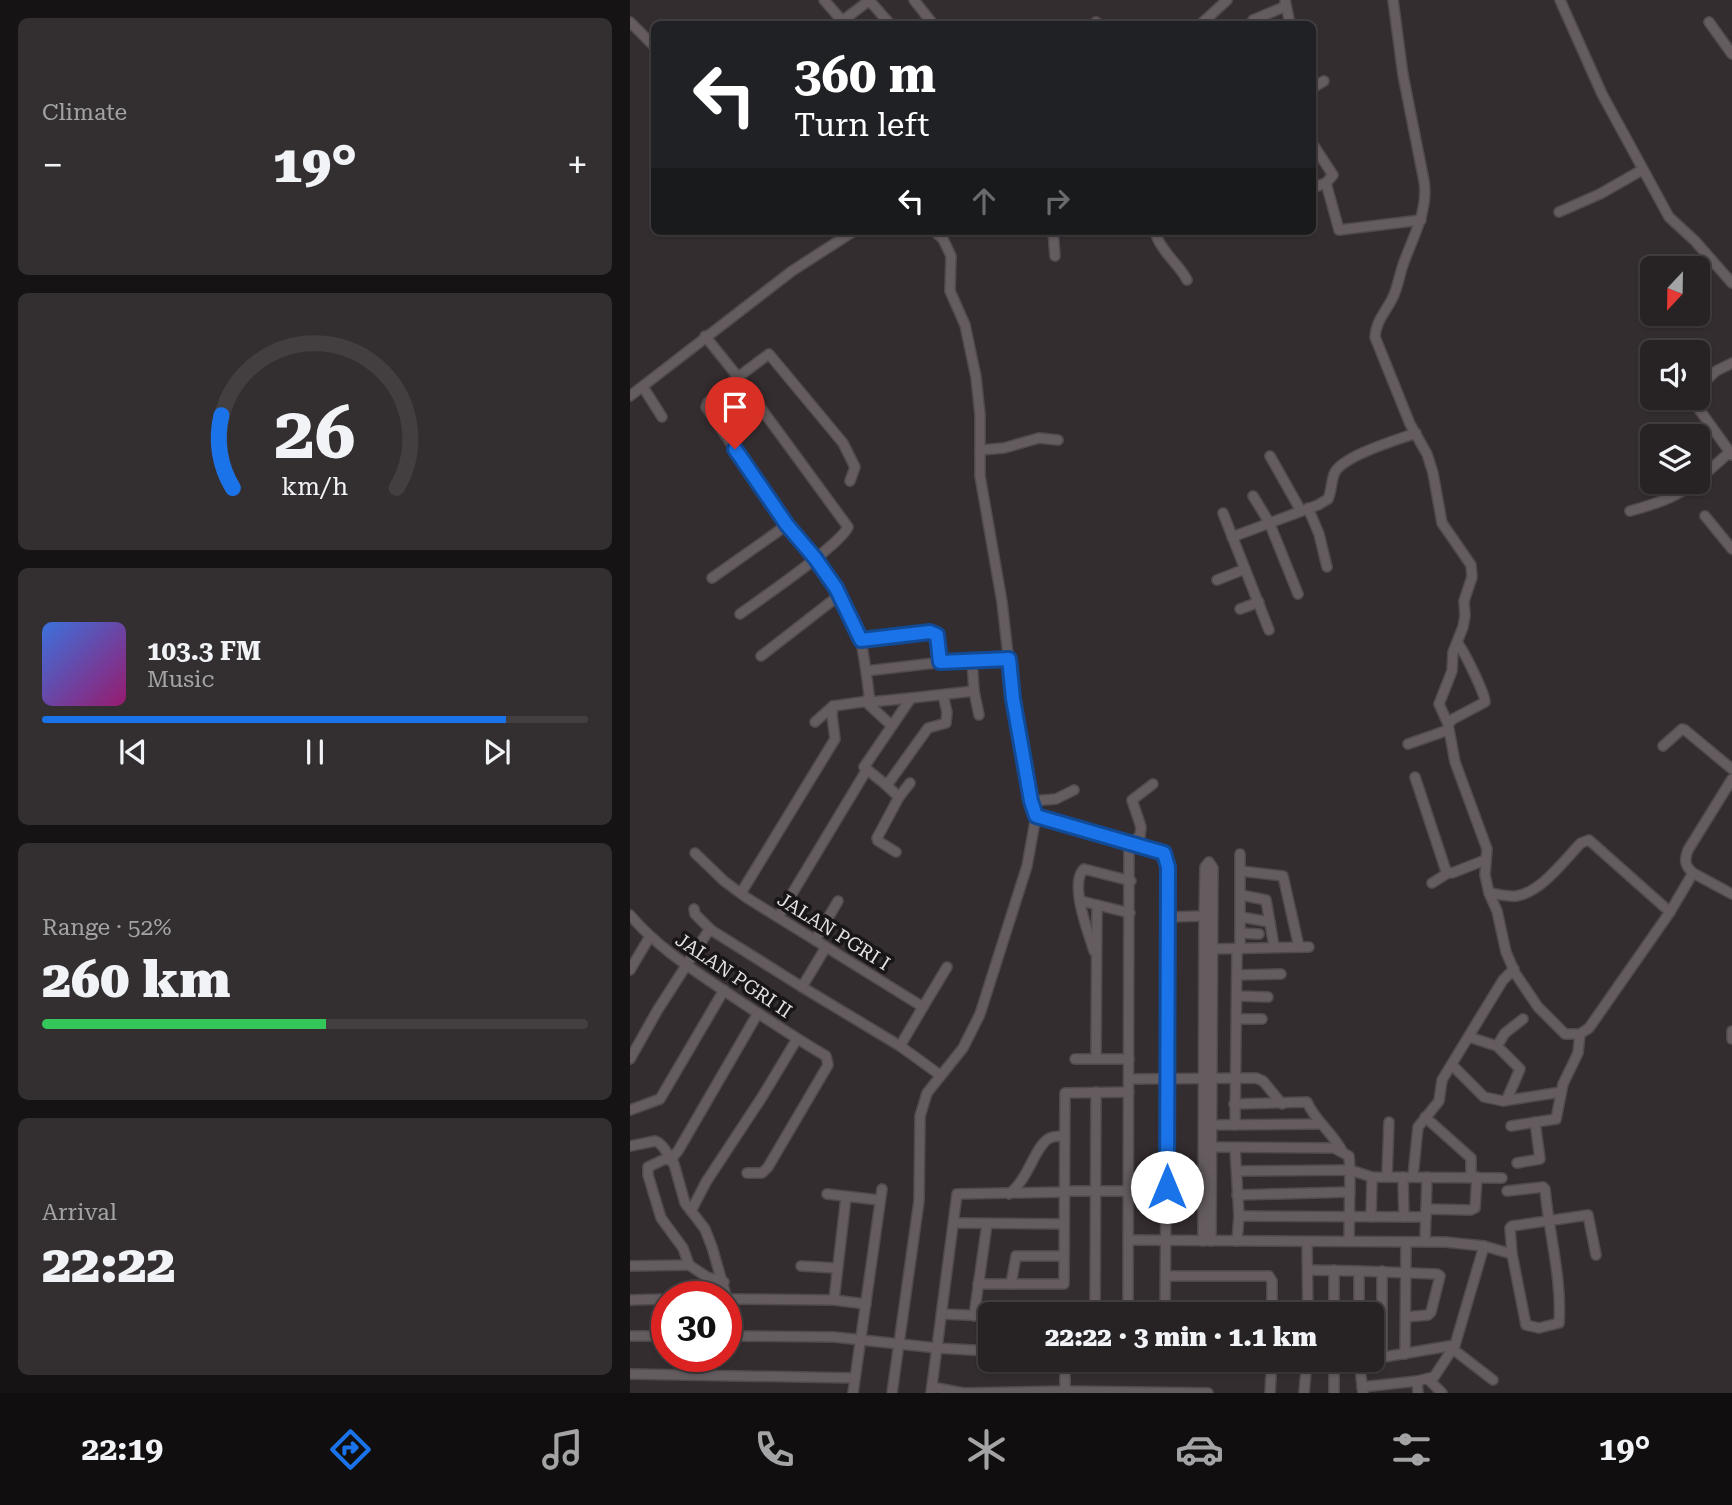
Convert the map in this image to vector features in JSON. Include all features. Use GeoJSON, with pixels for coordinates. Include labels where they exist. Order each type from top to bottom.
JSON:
{"type":"FeatureCollection","features":[{"type":"Feature","properties":{"kind":"street"},"geometry":{"type":"LineString","coordinates":[[824,0],[840,21]]}},
{"type":"Feature","properties":{"kind":"street"},"geometry":{"type":"LineString","coordinates":[[844,21],[869,0],[887,21]]}},
{"type":"Feature","properties":{"kind":"street"},"geometry":{"type":"LineString","coordinates":[[1208,21],[1227,0]]}},
{"type":"Feature","properties":{"kind":"street"},"geometry":{"type":"LineString","coordinates":[[1393,0],[1403,75],[1425,188],[1421,220],[1411,242],[1395,294],[1376,326],[1375,337],[1433,473],[1442,523],[1471,565],[1472,577],[1464,601],[1465,616],[1453,652],[1452,671],[1439,704],[1448,727],[1455,762],[1487,849],[1485,875],[1489,893],[1514,969],[1538,1007],[1565,1034],[1580,1034],[1589,1028],[1671,912],[1693,873]]}},
{"type":"Feature","properties":{"kind":"street"},"geometry":{"type":"LineString","coordinates":[[1560,0],[1589,61],[1595,80],[1672,221],[1695,241],[1732,283]]}},
{"type":"Feature","properties":{"kind":"street"},"geometry":{"type":"LineString","coordinates":[[915,1],[931,21]]}},
{"type":"Feature","properties":{"kind":"street"},"geometry":{"type":"LineString","coordinates":[[1253,21],[1285,3],[1289,21]]}},
{"type":"Feature","properties":{"kind":"street"},"geometry":{"type":"LineString","coordinates":[[630,22],[651,43]]}},
{"type":"Feature","properties":{"kind":"street"},"geometry":{"type":"LineString","coordinates":[[1709,22],[1732,54]]}},
{"type":"Feature","properties":{"kind":"street"},"geometry":{"type":"LineString","coordinates":[[1316,86],[1324,81]]}},
{"type":"Feature","properties":{"kind":"street"},"geometry":{"type":"LineString","coordinates":[[1316,149],[1333,175],[1326,183],[1316,187]]}},
{"type":"Feature","properties":{"kind":"street"},"geometry":{"type":"LineString","coordinates":[[1559,212],[1600,194],[1642,170]]}},
{"type":"Feature","properties":{"kind":"street"},"geometry":{"type":"LineString","coordinates":[[1326,183],[1339,230],[1421,220]]}},
{"type":"Feature","properties":{"kind":"street"},"geometry":{"type":"LineString","coordinates":[[630,396],[792,271],[848,235]]}},
{"type":"Feature","properties":{"kind":"street"},"geometry":{"type":"LineString","coordinates":[[892,1393],[920,1191],[922,1104],[940,1075],[963,1048],[981,1014],[1027,866],[1036,816],[1013,699],[999,582],[980,476],[980,415],[976,377],[965,325],[950,290],[951,256],[938,235]]}},
{"type":"Feature","properties":{"kind":"street"},"geometry":{"type":"LineString","coordinates":[[1053,235],[1055,256]]}},
{"type":"Feature","properties":{"kind":"street"},"geometry":{"type":"LineString","coordinates":[[1156,235],[1160,246],[1184,272],[1187,280]]}},
{"type":"Feature","properties":{"kind":"street"},"geometry":{"type":"LineString","coordinates":[[705,337],[738,377],[848,527],[815,558],[740,614]]}},
{"type":"Feature","properties":{"kind":"street"},"geometry":{"type":"LineString","coordinates":[[850,481],[855,467],[843,443],[769,354],[711,399],[706,407],[787,525],[838,591],[861,640],[867,701],[892,726]]}},
{"type":"Feature","properties":{"kind":"street"},"geometry":{"type":"LineString","coordinates":[[1710,377],[1732,363]]}},
{"type":"Feature","properties":{"kind":"street"},"geometry":{"type":"LineString","coordinates":[[643,387],[662,417]]}},
{"type":"Feature","properties":{"kind":"street"},"geometry":{"type":"LineString","coordinates":[[1700,410],[1730,449],[1710,468]]}},
{"type":"Feature","properties":{"kind":"street"},"geometry":{"type":"LineString","coordinates":[[1232,537],[1318,505],[1328,499],[1338,468],[1372,449],[1416,433]]}},
{"type":"Feature","properties":{"kind":"street"},"geometry":{"type":"LineString","coordinates":[[980,450],[1004,448],[1039,438],[1058,440]]}},
{"type":"Feature","properties":{"kind":"street"},"geometry":{"type":"LineString","coordinates":[[1270,456],[1319,534],[1326,567]]}},
{"type":"Feature","properties":{"kind":"street"},"geometry":{"type":"LineString","coordinates":[[1630,511],[1676,494]]}},
{"type":"Feature","properties":{"kind":"street"},"geometry":{"type":"LineString","coordinates":[[1253,496],[1269,522],[1298,594]]}},
{"type":"Feature","properties":{"kind":"street"},"geometry":{"type":"LineString","coordinates":[[1223,513],[1269,630]]}},
{"type":"Feature","properties":{"kind":"street"},"geometry":{"type":"LineString","coordinates":[[1705,516],[1732,549]]}},
{"type":"Feature","properties":{"kind":"street"},"geometry":{"type":"LineString","coordinates":[[712,578],[787,525]]}},
{"type":"Feature","properties":{"kind":"street"},"geometry":{"type":"LineString","coordinates":[[1217,580],[1245,569]]}},
{"type":"Feature","properties":{"kind":"street"},"geometry":{"type":"LineString","coordinates":[[761,656],[837,597],[838,591]]}},
{"type":"Feature","properties":{"kind":"street"},"geometry":{"type":"LineString","coordinates":[[1240,609],[1259,602]]}},
{"type":"Feature","properties":{"kind":"street"},"geometry":{"type":"LineString","coordinates":[[861,640],[935,633],[940,662]]}},
{"type":"Feature","properties":{"kind":"street"},"geometry":{"type":"LineString","coordinates":[[1408,744],[1448,727],[1453,719],[1485,702],[1485,696],[1465,653],[1457,643]]}},
{"type":"Feature","properties":{"kind":"street"},"geometry":{"type":"LineString","coordinates":[[866,671],[940,662],[1009,659]]}},
{"type":"Feature","properties":{"kind":"street"},"geometry":{"type":"LineString","coordinates":[[972,660],[979,715]]}},
{"type":"Feature","properties":{"kind":"street"},"geometry":{"type":"LineString","coordinates":[[815,722],[834,706],[974,691]]}},
{"type":"Feature","properties":{"kind":"street"},"geometry":{"type":"LineString","coordinates":[[885,785],[928,728],[946,723],[943,695]]}},
{"type":"Feature","properties":{"kind":"street"},"geometry":{"type":"LineString","coordinates":[[899,797],[863,767],[911,698]]}},
{"type":"Feature","properties":{"kind":"street"},"geometry":{"type":"LineString","coordinates":[[741,893],[835,740],[832,715],[834,706]]}},
{"type":"Feature","properties":{"kind":"street"},"geometry":{"type":"LineString","coordinates":[[1663,746],[1682,729],[1685,730],[1732,769]]}},
{"type":"Feature","properties":{"kind":"street"},"geometry":{"type":"LineString","coordinates":[[778,917],[866,771]]}},
{"type":"Feature","properties":{"kind":"street"},"geometry":{"type":"LineString","coordinates":[[1415,777],[1448,873]]}},
{"type":"Feature","properties":{"kind":"street"},"geometry":{"type":"LineString","coordinates":[[1732,779],[1688,850],[1685,861],[1687,868],[1693,873],[1732,894]]}},
{"type":"Feature","properties":{"kind":"street"},"geometry":{"type":"LineString","coordinates":[[896,852],[877,838],[899,797],[910,783]]}},
{"type":"Feature","properties":{"kind":"street"},"geometry":{"type":"LineString","coordinates":[[1129,844],[1140,836],[1141,827],[1132,800],[1153,784]]}},
{"type":"Feature","properties":{"kind":"street"},"geometry":{"type":"LineString","coordinates":[[1031,801],[1056,799],[1074,790]]}},
{"type":"Feature","properties":{"kind":"street"},"geometry":{"type":"LineString","coordinates":[[1036,816],[1164,853],[1168,867],[1165,1302]]}},
{"type":"Feature","properties":{"kind":"street"},"geometry":{"type":"LineString","coordinates":[[1489,893],[1521,895],[1538,885],[1581,843],[1590,840],[1671,912]]}},
{"type":"Feature","properties":{"kind":"street"},"geometry":{"type":"LineString","coordinates":[[1128,1302],[1129,844]]}},
{"type":"Feature","properties":{"kind":"street","name":"JALAN PGRI I"},"geometry":{"type":"LineString","coordinates":[[695,853],[741,893],[923,1007]]}},
{"type":"Feature","properties":{"kind":"street"},"geometry":{"type":"LineString","coordinates":[[1235,1125],[1237,975],[1241,917],[1240,854]]}},
{"type":"Feature","properties":{"kind":"street"},"geometry":{"type":"LineString","coordinates":[[1432,883],[1448,873],[1485,860]]}},
{"type":"Feature","properties":{"kind":"street"},"geometry":{"type":"LineString","coordinates":[[1207,1241],[1208,949],[1213,868],[1209,862],[1205,867],[1204,916],[1208,949]]}},
{"type":"Feature","properties":{"kind":"street"},"geometry":{"type":"LineString","coordinates":[[1096,959],[1081,901],[1078,876],[1084,869],[1131,881]]}},
{"type":"Feature","properties":{"kind":"street"},"geometry":{"type":"LineString","coordinates":[[1208,949],[1304,947],[1283,876],[1241,871]]}},
{"type":"Feature","properties":{"kind":"street"},"geometry":{"type":"LineString","coordinates":[[1241,895],[1265,898],[1274,946]]}},
{"type":"Feature","properties":{"kind":"street"},"geometry":{"type":"LineString","coordinates":[[815,940],[838,901]]}},
{"type":"Feature","properties":{"kind":"street"},"geometry":{"type":"LineString","coordinates":[[1081,901],[1130,913]]}},
{"type":"Feature","properties":{"kind":"street"},"geometry":{"type":"LineString","coordinates":[[1096,1058],[1097,905]]}},
{"type":"Feature","properties":{"kind":"street"},"geometry":{"type":"LineString","coordinates":[[694,909],[695,914],[711,930],[901,1046],[940,1075]]}},
{"type":"Feature","properties":{"kind":"street","name":"JALAN PGRI II"},"geometry":{"type":"LineString","coordinates":[[630,915],[649,938],[686,965],[826,1056],[828,1065],[768,1167],[762,1173],[747,1173]]}},
{"type":"Feature","properties":{"kind":"street"},"geometry":{"type":"LineString","coordinates":[[1168,917],[1204,916]]}},
{"type":"Feature","properties":{"kind":"street"},"geometry":{"type":"LineString","coordinates":[[1241,917],[1270,922]]}},
{"type":"Feature","properties":{"kind":"street"},"geometry":{"type":"LineString","coordinates":[[630,1059],[686,965],[711,930]]}},
{"type":"Feature","properties":{"kind":"street"},"geometry":{"type":"LineString","coordinates":[[1240,933],[1259,934]]}},
{"type":"Feature","properties":{"kind":"street"},"geometry":{"type":"LineString","coordinates":[[630,970],[649,938]]}},
{"type":"Feature","properties":{"kind":"street"},"geometry":{"type":"LineString","coordinates":[[802,987],[826,947]]}},
{"type":"Feature","properties":{"kind":"street"},"geometry":{"type":"LineString","coordinates":[[901,1046],[947,967]]}},
{"type":"Feature","properties":{"kind":"street"},"geometry":{"type":"LineString","coordinates":[[1405,1217],[1415,1136],[1425,1117],[1439,1101],[1441,1080],[1503,980],[1514,969]]}},
{"type":"Feature","properties":{"kind":"street"},"geometry":{"type":"LineString","coordinates":[[1237,975],[1281,974]]}},
{"type":"Feature","properties":{"kind":"street"},"geometry":{"type":"LineString","coordinates":[[630,1110],[660,1099],[724,990]]}},
{"type":"Feature","properties":{"kind":"street"},"geometry":{"type":"LineString","coordinates":[[1238,996],[1268,997]]}},
{"type":"Feature","properties":{"kind":"street"},"geometry":{"type":"LineString","coordinates":[[721,1281],[689,1265],[683,1248],[661,1218],[648,1167],[671,1159],[758,1013]]}},
{"type":"Feature","properties":{"kind":"street"},"geometry":{"type":"LineString","coordinates":[[1497,1046],[1505,1033],[1523,1018]]}},
{"type":"Feature","properties":{"kind":"street"},"geometry":{"type":"LineString","coordinates":[[1237,1019],[1262,1019]]}},
{"type":"Feature","properties":{"kind":"street"},"geometry":{"type":"LineString","coordinates":[[1732,1031],[1732,1039]]}},
{"type":"Feature","properties":{"kind":"street"},"geometry":{"type":"LineString","coordinates":[[1511,1126],[1556,1119],[1563,1084],[1578,1053],[1580,1034]]}},
{"type":"Feature","properties":{"kind":"street"},"geometry":{"type":"LineString","coordinates":[[1469,1037],[1497,1046],[1520,1069],[1507,1099]]}},
{"type":"Feature","properties":{"kind":"street"},"geometry":{"type":"LineString","coordinates":[[691,1211],[706,1182],[762,1097],[796,1038]]}},
{"type":"Feature","properties":{"kind":"street"},"geometry":{"type":"LineString","coordinates":[[1075,1059],[1129,1059]]}},
{"type":"Feature","properties":{"kind":"street"},"geometry":{"type":"LineString","coordinates":[[1452,1065],[1484,1097],[1503,1101],[1561,1092]]}},
{"type":"Feature","properties":{"kind":"street"},"geometry":{"type":"LineString","coordinates":[[1207,1078],[1210,1125],[1207,1241]]}},
{"type":"Feature","properties":{"kind":"street"},"geometry":{"type":"LineString","coordinates":[[1130,1079],[1256,1079],[1263,1082],[1282,1104]]}},
{"type":"Feature","properties":{"kind":"street"},"geometry":{"type":"LineString","coordinates":[[1095,1302],[1096,1092]]}},
{"type":"Feature","properties":{"kind":"street"},"geometry":{"type":"LineString","coordinates":[[978,1284],[1062,1285],[1065,1093],[1129,1092]]}},
{"type":"Feature","properties":{"kind":"street"},"geometry":{"type":"LineString","coordinates":[[1234,1104],[1307,1102],[1320,1124],[1330,1131],[1342,1151]]}},
{"type":"Feature","properties":{"kind":"street"},"geometry":{"type":"LineString","coordinates":[[1239,1216],[1405,1217],[1475,1208],[1471,1158],[1425,1117]]}},
{"type":"Feature","properties":{"kind":"street"},"geometry":{"type":"LineString","coordinates":[[1387,1176],[1389,1122]]}},
{"type":"Feature","properties":{"kind":"street"},"geometry":{"type":"LineString","coordinates":[[1517,1163],[1539,1159],[1535,1122]]}},
{"type":"Feature","properties":{"kind":"street"},"geometry":{"type":"LineString","coordinates":[[1210,1125],[1320,1124]]}},
{"type":"Feature","properties":{"kind":"street"},"geometry":{"type":"LineString","coordinates":[[1009,1194],[1020,1184],[1046,1140],[1064,1136]]}},
{"type":"Feature","properties":{"kind":"street"},"geometry":{"type":"LineString","coordinates":[[630,1146],[655,1140],[665,1146],[674,1164],[685,1203],[705,1230],[724,1281]]}},
{"type":"Feature","properties":{"kind":"street"},"geometry":{"type":"LineString","coordinates":[[1210,1147],[1334,1148],[1342,1151],[1349,1156],[1349,1241]]}},
{"type":"Feature","properties":{"kind":"street"},"geometry":{"type":"LineString","coordinates":[[1236,1148],[1239,1216],[1237,1241]]}},
{"type":"Feature","properties":{"kind":"street"},"geometry":{"type":"LineString","coordinates":[[1237,1171],[1350,1170],[1372,1177],[1502,1178]]}},
{"type":"Feature","properties":{"kind":"street"},"geometry":{"type":"LineString","coordinates":[[1371,1217],[1372,1177]]}},
{"type":"Feature","properties":{"kind":"street"},"geometry":{"type":"LineString","coordinates":[[1425,1242],[1426,1177]]}},
{"type":"Feature","properties":{"kind":"street"},"geometry":{"type":"LineString","coordinates":[[1507,1191],[1543,1187],[1548,1222],[1558,1277],[1559,1323],[1539,1328],[1526,1325],[1512,1254],[1510,1228],[1513,1226],[1548,1222],[1589,1216],[1596,1255]]}},
{"type":"Feature","properties":{"kind":"street"},"geometry":{"type":"LineString","coordinates":[[853,1393],[882,1189]]}},
{"type":"Feature","properties":{"kind":"street"},"geometry":{"type":"LineString","coordinates":[[1129,1191],[958,1193],[931,1390],[964,1393],[1204,1393]]}},
{"type":"Feature","properties":{"kind":"street"},"geometry":{"type":"LineString","coordinates":[[1237,1195],[1350,1192]]}},
{"type":"Feature","properties":{"kind":"street"},"geometry":{"type":"LineString","coordinates":[[827,1194],[879,1200]]}},
{"type":"Feature","properties":{"kind":"street"},"geometry":{"type":"LineString","coordinates":[[834,1300],[846,1197]]}},
{"type":"Feature","properties":{"kind":"street"},"geometry":{"type":"LineString","coordinates":[[954,1223],[1064,1224]]}},
{"type":"Feature","properties":{"kind":"street"},"geometry":{"type":"LineString","coordinates":[[974,1316],[987,1224]]}},
{"type":"Feature","properties":{"kind":"street"},"geometry":{"type":"LineString","coordinates":[[1128,1240],[1469,1243],[1512,1254]]}},
{"type":"Feature","properties":{"kind":"street"},"geometry":{"type":"LineString","coordinates":[[1307,1242],[1308,1302]]}},
{"type":"Feature","properties":{"kind":"street"},"geometry":{"type":"LineString","coordinates":[[1405,1354],[1406,1242]]}},
{"type":"Feature","properties":{"kind":"street"},"geometry":{"type":"LineString","coordinates":[[1361,1372],[1363,1390],[1391,1389],[1428,1379],[1439,1371],[1455,1348],[1483,1246]]}},
{"type":"Feature","properties":{"kind":"street"},"geometry":{"type":"LineString","coordinates":[[1011,1284],[1016,1256],[1064,1256]]}},
{"type":"Feature","properties":{"kind":"street"},"geometry":{"type":"LineString","coordinates":[[630,1266],[689,1265]]}},
{"type":"Feature","properties":{"kind":"street"},"geometry":{"type":"LineString","coordinates":[[800,1266],[836,1268]]}},
{"type":"Feature","properties":{"kind":"street"},"geometry":{"type":"LineString","coordinates":[[1308,1270],[1406,1271],[1440,1276],[1431,1312],[1428,1315],[1406,1317]]}},
{"type":"Feature","properties":{"kind":"street"},"geometry":{"type":"LineString","coordinates":[[1334,1270],[1334,1302]]}},
{"type":"Feature","properties":{"kind":"street"},"geometry":{"type":"LineString","coordinates":[[1359,1271],[1359,1302]]}},
{"type":"Feature","properties":{"kind":"street"},"geometry":{"type":"LineString","coordinates":[[1379,1302],[1382,1271]]}},
{"type":"Feature","properties":{"kind":"street"},"geometry":{"type":"LineString","coordinates":[[1166,1276],[1269,1276],[1272,1281],[1272,1302]]}},
{"type":"Feature","properties":{"kind":"street"},"geometry":{"type":"LineString","coordinates":[[630,1300],[651,1299]]}},
{"type":"Feature","properties":{"kind":"street"},"geometry":{"type":"LineString","coordinates":[[742,1299],[834,1300],[866,1304]]}},
{"type":"Feature","properties":{"kind":"street"},"geometry":{"type":"LineString","coordinates":[[942,1314],[978,1316]]}},
{"type":"Feature","properties":{"kind":"street"},"geometry":{"type":"LineString","coordinates":[[630,1336],[651,1336]]}},
{"type":"Feature","properties":{"kind":"street"},"geometry":{"type":"LineString","coordinates":[[742,1336],[860,1339],[937,1348],[978,1350]]}},
{"type":"Feature","properties":{"kind":"street"},"geometry":{"type":"LineString","coordinates":[[1384,1357],[1455,1348],[1493,1380]]}},
{"type":"Feature","properties":{"kind":"street"},"geometry":{"type":"LineString","coordinates":[[1067,1372],[1070,1392]]}},
{"type":"Feature","properties":{"kind":"street"},"geometry":{"type":"LineString","coordinates":[[1270,1393],[1271,1372]]}},
{"type":"Feature","properties":{"kind":"street"},"geometry":{"type":"LineString","coordinates":[[1304,1393],[1306,1372]]}},
{"type":"Feature","properties":{"kind":"street"},"geometry":{"type":"LineString","coordinates":[[1334,1372],[1334,1393]]}},
{"type":"Feature","properties":{"kind":"street"},"geometry":{"type":"LineString","coordinates":[[630,1374],[855,1378]]}},
{"type":"Feature","properties":{"kind":"street"},"geometry":{"type":"LineString","coordinates":[[1428,1379],[1442,1393]]}},
{"type":"Feature","properties":{"kind":"street"},"geometry":{"type":"LineString","coordinates":[[1418,1381],[1418,1393]]}},
{"type":"Feature","properties":{"kind":"route"},"geometry":{"type":"LineString","coordinates":[[735,449],[787,525],[836,588],[861,640],[930,632],[937,635],[940,662],[1009,659],[1013,699],[1036,816],[1164,853],[1167,858],[1167,1187]]}}]}
